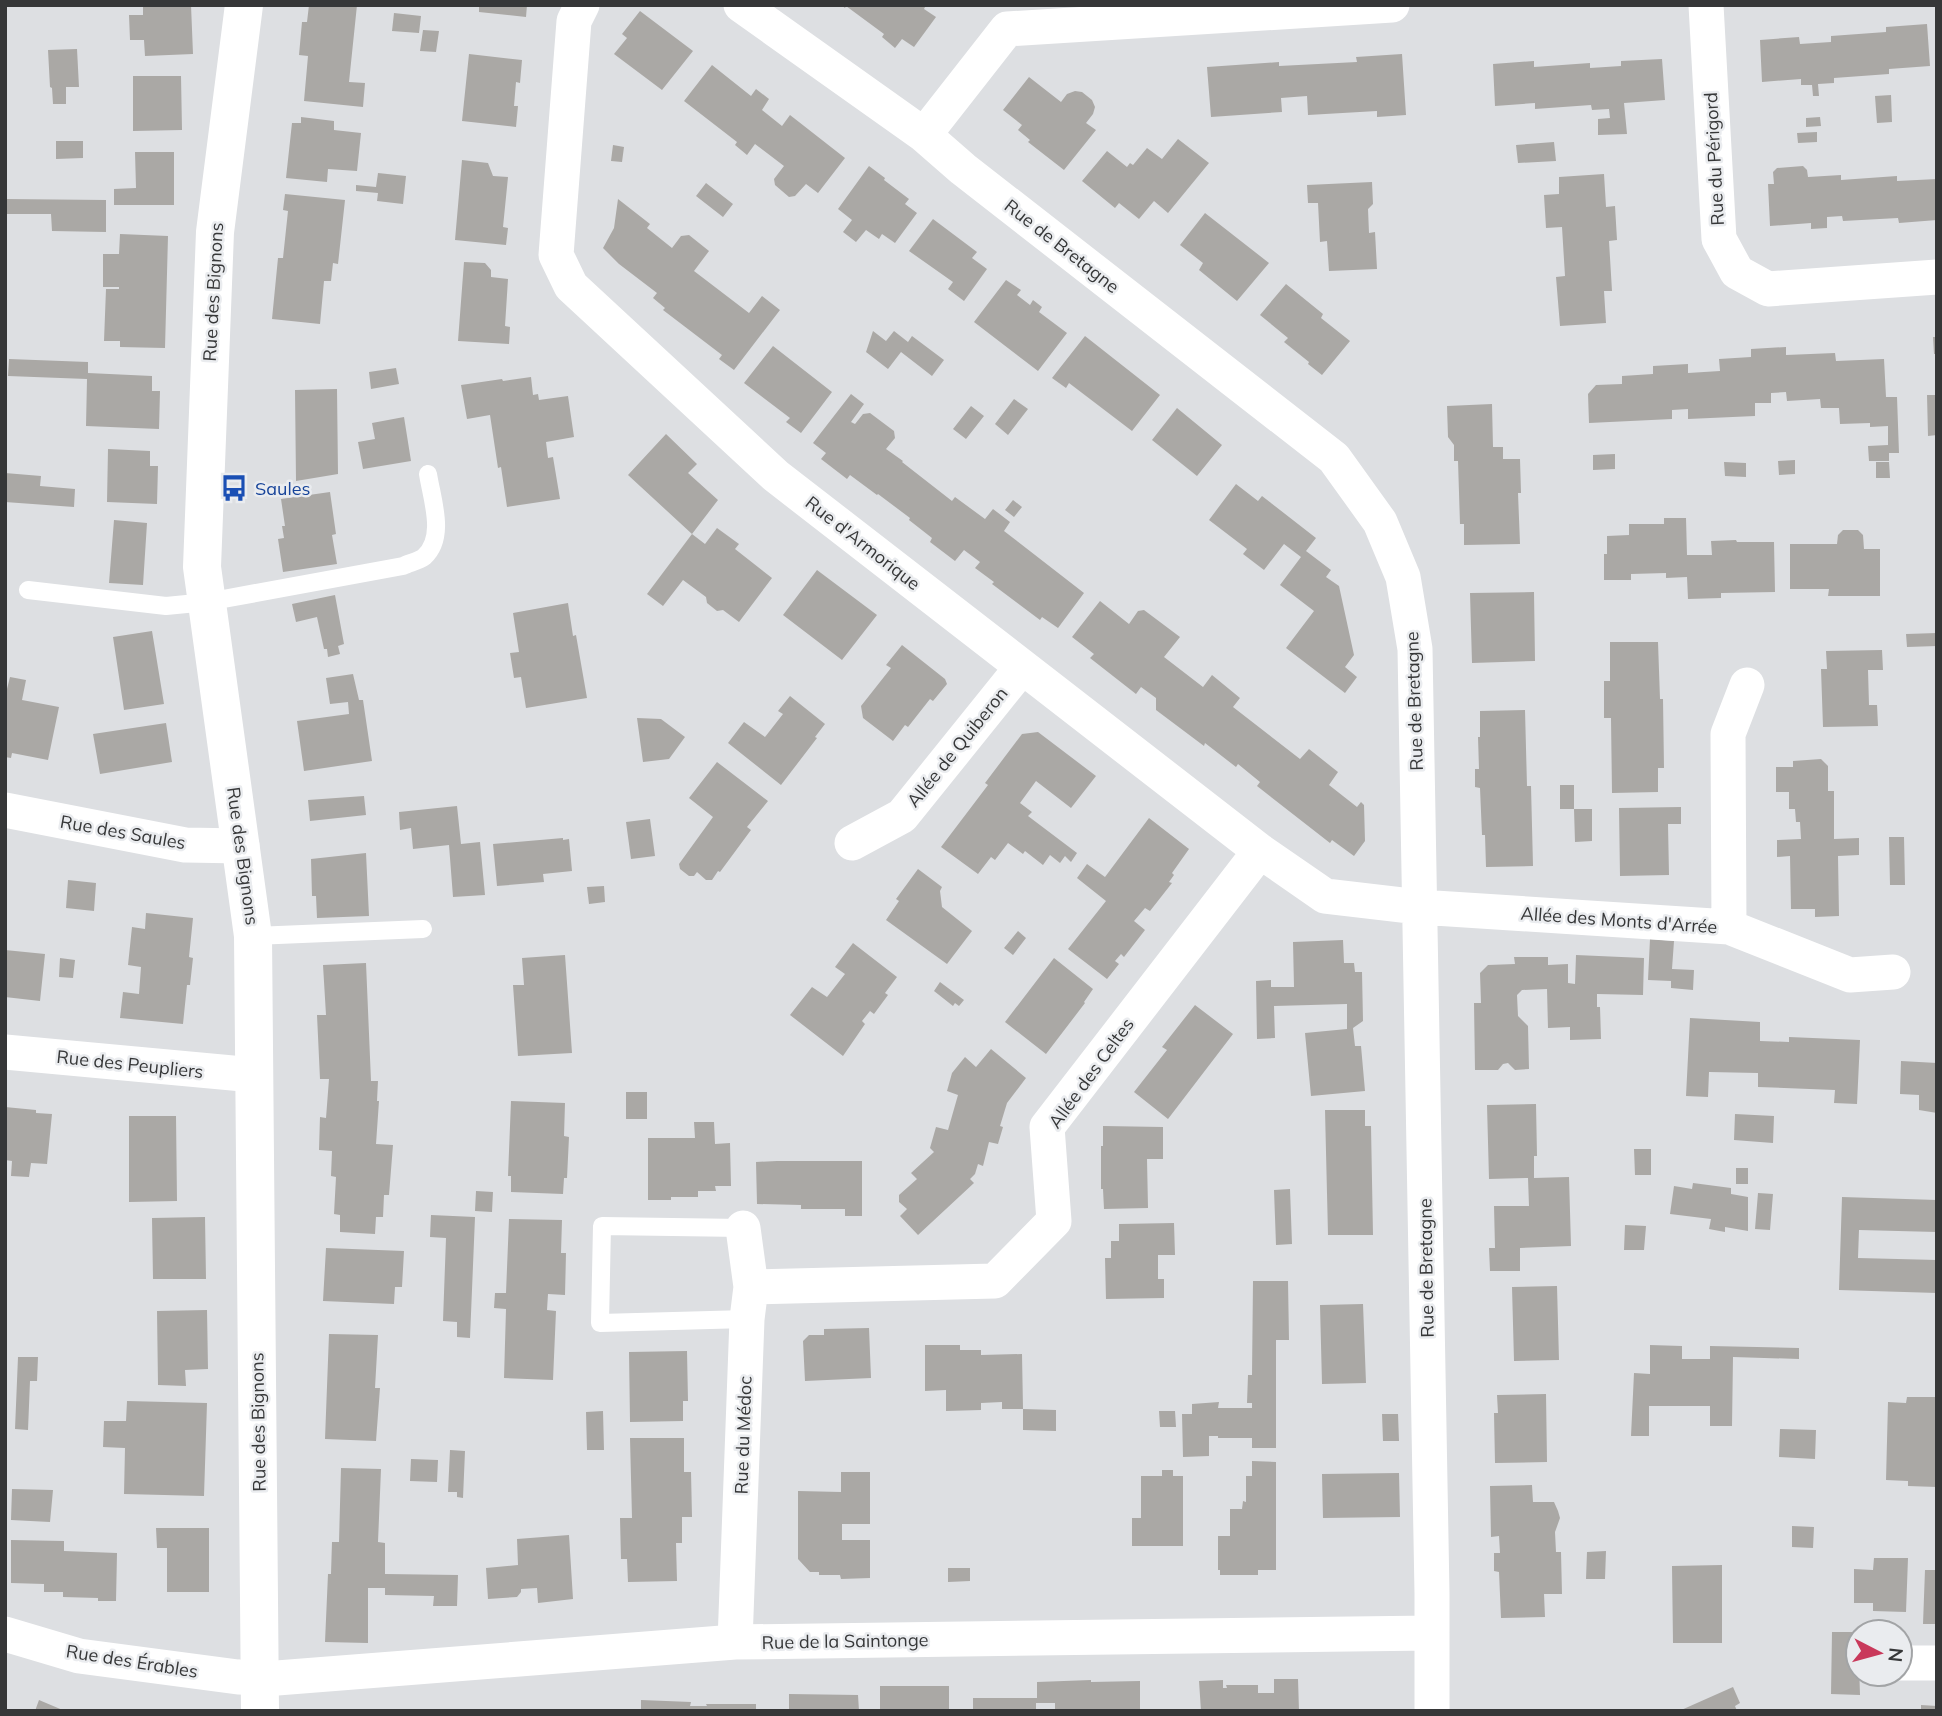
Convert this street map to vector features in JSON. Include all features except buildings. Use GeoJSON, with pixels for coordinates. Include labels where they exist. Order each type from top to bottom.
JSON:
{"type":"FeatureCollection","features":[{"type":"Feature","properties":{"kind":"street","name":"Rue des Bignons"},"geometry":{"type":"LineString","coordinates":[[244,5],[215,232],[202,566],[253,936],[260,1694]]}},
{"type":"Feature","properties":{"kind":"street","name":"Rue d'Armorique"},"geometry":{"type":"LineString","coordinates":[[582,5],[574,21],[556,255],[571,286],[776,476],[1260,851],[1325,896],[1419,907]]}},
{"type":"Feature","properties":{"kind":"street","name":"Rue de Bretagne"},"geometry":{"type":"LineString","coordinates":[[741,5],[924,135],[963,169],[1334,458],[1380,522],[1403,577],[1415,649],[1432,1711]]}},
{"type":"Feature","properties":{"kind":"street"},"geometry":{"type":"LineString","coordinates":[[924,135],[1007,17],[1392,5]]}},
{"type":"Feature","properties":{"kind":"street","name":"Rue du Périgord"},"geometry":{"type":"LineString","coordinates":[[1706,5],[1718,239],[1737,272],[1768,289],[1937,277]]}},
{"type":"Feature","properties":{"kind":"street","name":"Allée de Quiberon"},"geometry":{"type":"LineString","coordinates":[[852,843],[902,816],[1022,667]]}},
{"type":"Feature","properties":{"kind":"street"},"geometry":{"type":"LineString","coordinates":[[1729,927],[1728,734],[1746,685]]}},
{"type":"Feature","properties":{"kind":"street","name":"Rue des Saules"},"geometry":{"type":"LineString","coordinates":[[5,810],[186,845],[242,846]]}},
{"type":"Feature","properties":{"kind":"street","name":"Allée des Celtes"},"geometry":{"type":"LineString","coordinates":[[749,1303],[995,1281],[1054,1221],[1047,1127],[1260,851]]}},
{"type":"Feature","properties":{"kind":"street","name":"Allée des Monts d'Arrée"},"geometry":{"type":"LineString","coordinates":[[1419,907],[1729,927],[1850,975],[1893,972]]}},
{"type":"Feature","properties":{"kind":"street","name":"Rue des Peupliers"},"geometry":{"type":"LineString","coordinates":[[5,1052],[254,1075]]}},
{"type":"Feature","properties":{"kind":"street","name":"Rue du Médoc"},"geometry":{"type":"LineString","coordinates":[[736,1642],[749,1303],[743,1228]]}},
{"type":"Feature","properties":{"kind":"street","name":"Rue de la Saintonge"},"geometry":{"type":"LineString","coordinates":[[260,1694],[277,1678],[736,1642],[1432,1633]]}},
{"type":"Feature","properties":{"kind":"street","name":"Rue des Érables"},"geometry":{"type":"LineString","coordinates":[[5,1634],[79,1656],[238,1677],[260,1694]]}},
{"type":"Feature","properties":{"kind":"street"},"geometry":{"type":"LineString","coordinates":[[1914,1663],[1937,1663]]}},
{"type":"Feature","properties":{"kind":"lane"},"geometry":{"type":"LineString","coordinates":[[28,590],[166,606],[207,602],[402,566],[423,558],[435,540],[436,526],[428,474]]}},
{"type":"Feature","properties":{"kind":"lane"},"geometry":{"type":"LineString","coordinates":[[253,936],[423,929]]}},
{"type":"Feature","properties":{"kind":"lane"},"geometry":{"type":"LineString","coordinates":[[743,1228],[602,1226],[600,1323],[749,1303]]}},
{"type":"Feature","properties":{"kind":"place","name":"Saules"},"geometry":{"type":"Point","coordinates":[234,488]}}]}
